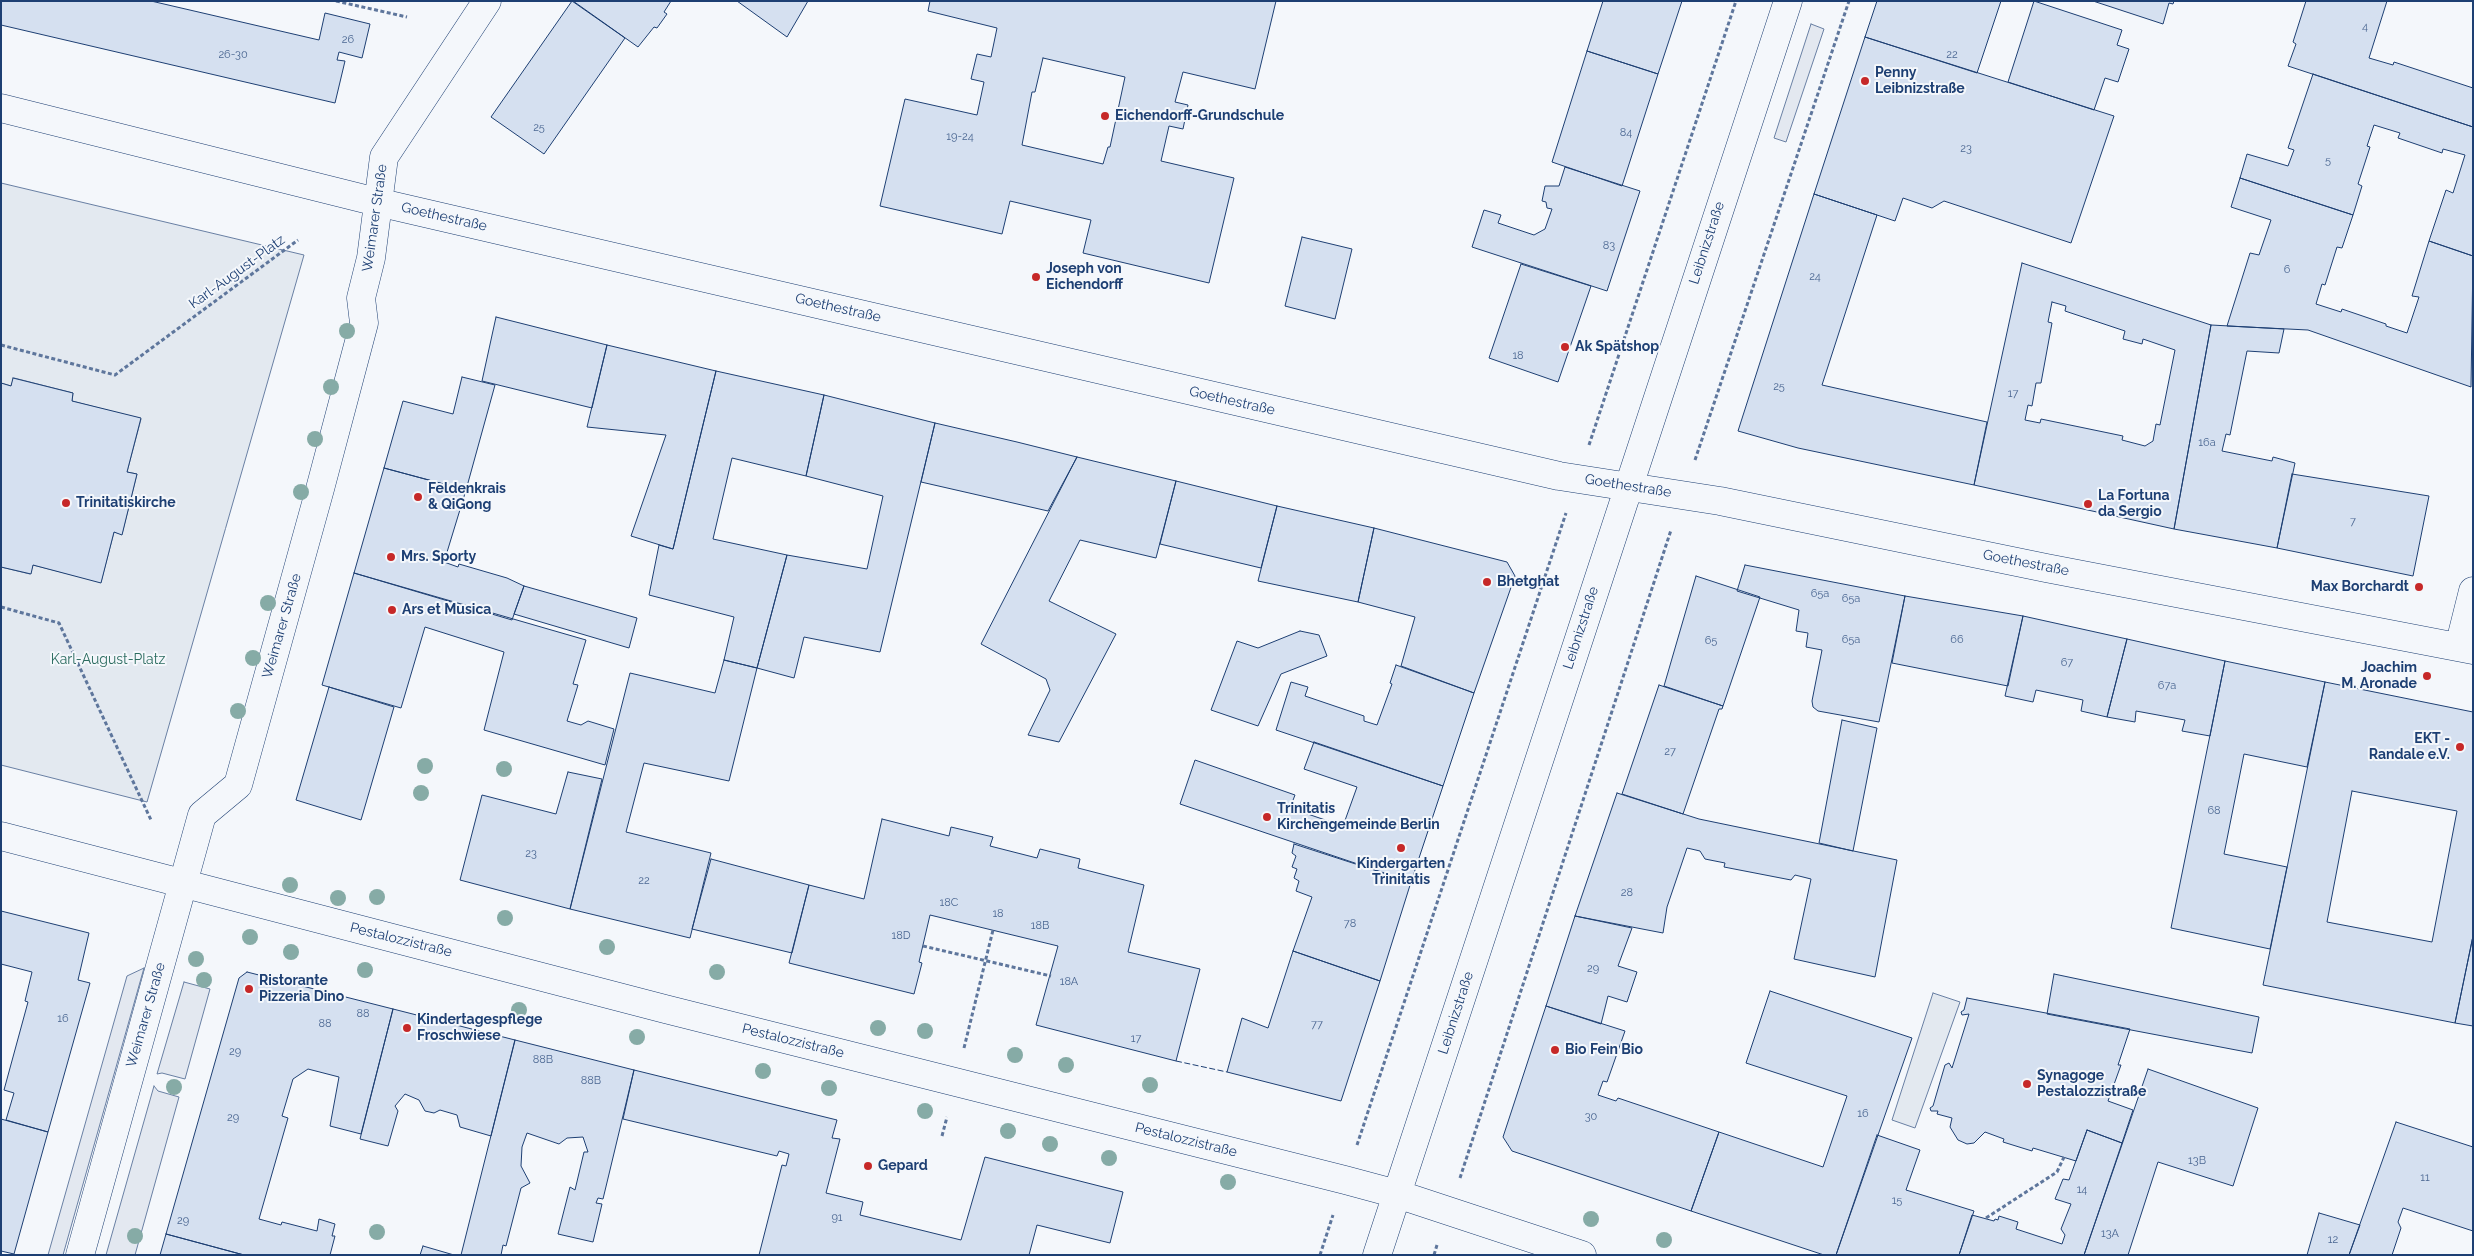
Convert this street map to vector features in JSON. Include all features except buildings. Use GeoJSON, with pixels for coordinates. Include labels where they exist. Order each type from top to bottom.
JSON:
{"type":"FeatureCollection","features":[{"type":"Feature","properties":{"kind":"street","name":"Weimarer Straße"},"geometry":{"type":"LineString","coordinates":[[80,1255],[202,815],[238,785],[364,323],[361,298],[371,258],[384,157],[487,1]]}},
{"type":"Feature","properties":{"kind":"street","name":"Leibnizstraße"},"geometry":{"type":"LineString","coordinates":[[1377,1255],[1627,487],[1788,1]]}},
{"type":"Feature","properties":{"kind":"street","name":"Goethestraße"},"geometry":{"type":"LineString","coordinates":[[1,108],[377,202],[1543,472],[1711,499],[2046,568],[2466,649]]}},
{"type":"Feature","properties":{"kind":"street"},"geometry":{"type":"LineString","coordinates":[[2466,649],[2473,591]]}},
{"type":"Feature","properties":{"kind":"street","name":"Pestalozzistraße"},"geometry":{"type":"LineString","coordinates":[[1,836],[674,1011],[1397,1194],[1582,1255]]}},
{"type":"Feature","properties":{"kind":"path"},"geometry":{"type":"LineString","coordinates":[[336,1],[407,17]]}},
{"type":"Feature","properties":{"kind":"path"},"geometry":{"type":"LineString","coordinates":[[1599,416],[1736,1]]}},
{"type":"Feature","properties":{"kind":"path"},"geometry":{"type":"LineString","coordinates":[[1710,416],[1849,1]]}},
{"type":"Feature","properties":{"kind":"path","name":"Karl-August-Platz"},"geometry":{"type":"LineString","coordinates":[[1,345],[115,375],[298,240]]}},
{"type":"Feature","properties":{"kind":"path"},"geometry":{"type":"LineString","coordinates":[[1461,1175],[1664,554]]}},
{"type":"Feature","properties":{"kind":"path"},"geometry":{"type":"LineString","coordinates":[[1354,1154],[1541,589]]}},
{"type":"Feature","properties":{"kind":"path"},"geometry":{"type":"LineString","coordinates":[[1,607],[59,623],[151,820]]}},
{"type":"Feature","properties":{"kind":"path"},"geometry":{"type":"LineString","coordinates":[[969,1028],[993,930]]}},
{"type":"Feature","properties":{"kind":"path"},"geometry":{"type":"LineString","coordinates":[[923,946],[1051,976]]}},
{"type":"Feature","properties":{"kind":"path"},"geometry":{"type":"LineString","coordinates":[[1986,1218],[2057,1172],[2064,1157]]}},
{"type":"Feature","properties":{"kind":"path"},"geometry":{"type":"LineString","coordinates":[[1320,1255],[1332,1218]]}},
{"type":"Feature","properties":{"kind":"green space","name":"Karl-August-Platz"},"geometry":{"type":"Polygon","coordinates":[[[1,183],[304,255],[147,802],[1,765],[1,567],[30,574],[33,565],[101,582],[114,532],[122,534],[137,474],[127,472],[141,419],[72,401],[73,393],[14,378],[11,386],[1,383],[1,183]]]}},
{"type":"Feature","properties":{"kind":"green space"},"geometry":{"type":"Polygon","coordinates":[[[1933,993],[1960,1002],[1915,1128],[1892,1120],[1933,993]]]}},
{"type":"Feature","properties":{"kind":"shaded area"},"geometry":{"type":"Polygon","coordinates":[[[1811,24],[1824,29],[1786,142],[1774,138],[1811,24]]]}},
{"type":"Feature","properties":{"kind":"shaded area"},"geometry":{"type":"Polygon","coordinates":[[[144,968],[63,1255],[48,1255],[127,976],[144,968]]]}},
{"type":"Feature","properties":{"kind":"shaded area"},"geometry":{"type":"Polygon","coordinates":[[[184,982],[210,989],[185,1079],[162,1073],[157,1074],[184,982]]]}},
{"type":"Feature","properties":{"kind":"shaded area"},"geometry":{"type":"Polygon","coordinates":[[[154,1086],[158,1091],[179,1097],[135,1255],[106,1255],[154,1086]]]}},
{"type":"Feature","properties":{"kind":"fence"},"geometry":{"type":"LineString","coordinates":[[1176,1061],[1227,1072]]}},
{"type":"Feature","properties":{"kind":"place","name":"Penny Leibnizstraße"},"geometry":{"type":"Point","coordinates":[1865,81]}},
{"type":"Feature","properties":{"kind":"place","name":"Eichendorff-Grundschule"},"geometry":{"type":"Point","coordinates":[1105,116]}},
{"type":"Feature","properties":{"kind":"place","name":"Joseph von Eichendorff"},"geometry":{"type":"Point","coordinates":[1036,277]}},
{"type":"Feature","properties":{"kind":"place","name":"Ak Spätshop"},"geometry":{"type":"Point","coordinates":[1565,347]}},
{"type":"Feature","properties":{"kind":"place","name":"Feldenkrais & QiGong"},"geometry":{"type":"Point","coordinates":[418,497]}},
{"type":"Feature","properties":{"kind":"place","name":"Trinitatiskirche"},"geometry":{"type":"Point","coordinates":[66,503]}},
{"type":"Feature","properties":{"kind":"place","name":"La Fortuna da Sergio"},"geometry":{"type":"Point","coordinates":[2088,504]}},
{"type":"Feature","properties":{"kind":"place","name":"Mrs. Sporty"},"geometry":{"type":"Point","coordinates":[391,557]}},
{"type":"Feature","properties":{"kind":"place","name":"Bhetghat"},"geometry":{"type":"Point","coordinates":[1487,582]}},
{"type":"Feature","properties":{"kind":"place","name":"Max Borchardt"},"geometry":{"type":"Point","coordinates":[2419,587]}},
{"type":"Feature","properties":{"kind":"place","name":"Ars et Musica"},"geometry":{"type":"Point","coordinates":[392,610]}},
{"type":"Feature","properties":{"kind":"place","name":"Joachim M. Aronade"},"geometry":{"type":"Point","coordinates":[2427,676]}},
{"type":"Feature","properties":{"kind":"place","name":"EKT - Randale e.V."},"geometry":{"type":"Point","coordinates":[2460,747]}},
{"type":"Feature","properties":{"kind":"place","name":"Trinitatis Kirchengemeinde Berlin"},"geometry":{"type":"Point","coordinates":[1267,817]}},
{"type":"Feature","properties":{"kind":"place","name":"Kindergarten Trinitatis"},"geometry":{"type":"Point","coordinates":[1401,848]}},
{"type":"Feature","properties":{"kind":"place","name":"Ristorante Pizzeria Dino"},"geometry":{"type":"Point","coordinates":[249,989]}},
{"type":"Feature","properties":{"kind":"place","name":"Kindertagespflege Froschwiese"},"geometry":{"type":"Point","coordinates":[407,1028]}},
{"type":"Feature","properties":{"kind":"place","name":"Bio Fein Bio"},"geometry":{"type":"Point","coordinates":[1555,1050]}},
{"type":"Feature","properties":{"kind":"place","name":"Synagoge Pestalozzistraße"},"geometry":{"type":"Point","coordinates":[2027,1084]}},
{"type":"Feature","properties":{"kind":"place","name":"Gepard"},"geometry":{"type":"Point","coordinates":[868,1166]}}]}
